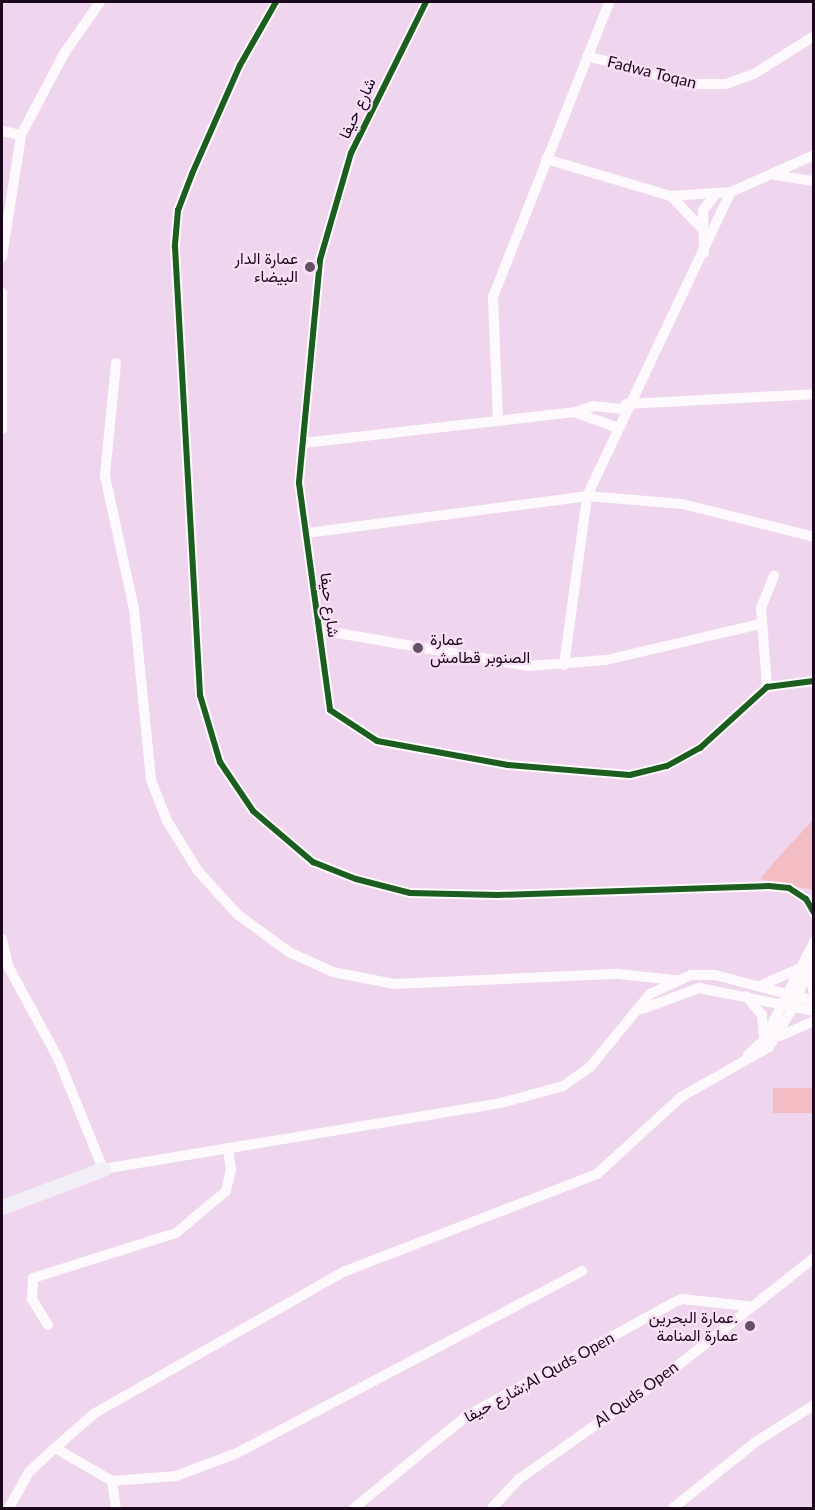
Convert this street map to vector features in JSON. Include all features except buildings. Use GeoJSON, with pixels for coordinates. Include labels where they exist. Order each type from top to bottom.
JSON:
{"type":"FeatureCollection","features":[{"type":"Feature","properties":{"kind":"street"},"geometry":{"type":"LineString","coordinates":[[2,257],[21,135],[65,52],[100,2]]}},
{"type":"Feature","properties":{"kind":"street"},"geometry":{"type":"LineString","coordinates":[[276,2],[240,65],[192,174],[178,210],[175,247],[200,695],[220,762],[253,811],[313,862],[356,879],[410,893],[498,895],[769,886],[789,888],[806,899],[813,914]]}},
{"type":"Feature","properties":{"kind":"street","name":"شارع حيفا"},"geometry":{"type":"LineString","coordinates":[[426,2],[351,153],[320,260],[299,483],[330,710],[341,721],[377,741],[508,765],[630,775],[668,766],[700,748],[767,687]]}},
{"type":"Feature","properties":{"kind":"street"},"geometry":{"type":"LineString","coordinates":[[498,421],[493,297],[609,2]]}},
{"type":"Feature","properties":{"kind":"street","name":"Fadwa Toqan"},"geometry":{"type":"LineString","coordinates":[[587,56],[689,84],[726,84],[754,74],[813,36]]}},
{"type":"Feature","properties":{"kind":"street"},"geometry":{"type":"LineString","coordinates":[[2,131],[21,135]]}},
{"type":"Feature","properties":{"kind":"street"},"geometry":{"type":"LineString","coordinates":[[671,196],[731,192],[813,155]]}},
{"type":"Feature","properties":{"kind":"street"},"geometry":{"type":"LineString","coordinates":[[546,159],[671,196],[687,207],[704,232]]}},
{"type":"Feature","properties":{"kind":"street"},"geometry":{"type":"LineString","coordinates":[[772,175],[813,181]]}},
{"type":"Feature","properties":{"kind":"street"},"geometry":{"type":"LineString","coordinates":[[564,664],[586,496],[625,407],[704,254],[731,192]]}},
{"type":"Feature","properties":{"kind":"street"},"geometry":{"type":"LineString","coordinates":[[704,254],[703,210],[718,193]]}},
{"type":"Feature","properties":{"kind":"street"},"geometry":{"type":"LineString","coordinates":[[2,293],[2,429]]}},
{"type":"Feature","properties":{"kind":"street"},"geometry":{"type":"LineString","coordinates":[[116,363],[105,476],[134,609],[151,780],[167,821],[198,871],[237,914],[288,952],[333,972],[394,984],[618,974],[675,980],[715,975],[756,986],[813,1011]]}},
{"type":"Feature","properties":{"kind":"street"},"geometry":{"type":"LineString","coordinates":[[303,443],[574,412],[593,406],[625,407],[813,394]]}},
{"type":"Feature","properties":{"kind":"street"},"geometry":{"type":"LineString","coordinates":[[574,412],[616,427]]}},
{"type":"Feature","properties":{"kind":"street"},"geometry":{"type":"LineString","coordinates":[[307,533],[586,496],[682,504],[813,537]]}},
{"type":"Feature","properties":{"kind":"street"},"geometry":{"type":"LineString","coordinates":[[774,576],[761,608],[767,687],[813,681]]}},
{"type":"Feature","properties":{"kind":"street"},"geometry":{"type":"LineString","coordinates":[[320,630],[530,666],[564,664],[761,624]]}},
{"type":"Feature","properties":{"kind":"street"},"geometry":{"type":"LineString","coordinates":[[2,939],[8,966],[58,1058],[103,1169]]}},
{"type":"Feature","properties":{"kind":"street"},"geometry":{"type":"LineString","coordinates":[[813,942],[805,970],[813,993]]}},
{"type":"Feature","properties":{"kind":"street"},"geometry":{"type":"LineString","coordinates":[[780,1036],[791,1001],[813,953]]}},
{"type":"Feature","properties":{"kind":"street"},"geometry":{"type":"LineString","coordinates":[[756,986],[805,970]]}},
{"type":"Feature","properties":{"kind":"street"},"geometry":{"type":"LineString","coordinates":[[2,1207],[103,1169],[542,1093],[590,1067],[650,993],[675,980]]}},
{"type":"Feature","properties":{"kind":"street"},"geometry":{"type":"LineString","coordinates":[[634,1013],[678,991],[720,988],[791,1001],[813,1001]]}},
{"type":"Feature","properties":{"kind":"street"},"geometry":{"type":"LineString","coordinates":[[744,994],[762,1015],[764,1040]]}},
{"type":"Feature","properties":{"kind":"street"},"geometry":{"type":"LineString","coordinates":[[732,1068],[764,1040],[791,1001]]}},
{"type":"Feature","properties":{"kind":"street"},"geometry":{"type":"LineString","coordinates":[[9,1509],[29,1472],[95,1413],[343,1272],[597,1174],[681,1097],[732,1068],[780,1036],[813,1021]]}},
{"type":"Feature","properties":{"kind":"street"},"geometry":{"type":"LineString","coordinates":[[48,1325],[32,1299],[33,1278],[177,1233],[226,1191],[231,1170],[228,1148]]}},
{"type":"Feature","properties":{"kind":"street","name":"Al Quds Open"},"geometry":{"type":"LineString","coordinates":[[492,1509],[519,1479],[662,1378],[747,1306],[812,1258]]}},
{"type":"Feature","properties":{"kind":"street"},"geometry":{"type":"LineString","coordinates":[[55,1448],[112,1482],[176,1476],[237,1453],[582,1271]]}},
{"type":"Feature","properties":{"kind":"street","name":"شارع حيفا;Al Quds Open"},"geometry":{"type":"LineString","coordinates":[[354,1509],[465,1417],[671,1304],[682,1299],[747,1306]]}},
{"type":"Feature","properties":{"kind":"street"},"geometry":{"type":"LineString","coordinates":[[673,1509],[757,1441],[813,1406]]}},
{"type":"Feature","properties":{"kind":"street"},"geometry":{"type":"LineString","coordinates":[[112,1482],[116,1509]]}},
{"type":"Feature","properties":{"kind":"shaded area"},"geometry":{"type":"Polygon","coordinates":[[[813,820],[813,890],[760,879],[776,860],[813,820]]]}},
{"type":"Feature","properties":{"kind":"shaded area"},"geometry":{"type":"Polygon","coordinates":[[[773,1088],[813,1088],[813,1113],[773,1113],[773,1088]]]}},
{"type":"Feature","properties":{"kind":"cycle path"},"geometry":{"type":"LineString","coordinates":[[276,2],[240,65],[192,174],[178,210],[175,247],[200,695],[220,762],[253,811],[313,862],[356,879],[410,893],[498,895],[769,886],[789,888],[806,899],[814,913]]}},
{"type":"Feature","properties":{"kind":"cycle path"},"geometry":{"type":"LineString","coordinates":[[426,2],[351,153],[320,260],[299,483],[330,710],[377,741],[508,765],[630,775],[667,766],[700,748],[767,687],[814,681]]}},
{"type":"Feature","properties":{"kind":"place","name":"عمارة الدار البيضاء"},"geometry":{"type":"Point","coordinates":[310,267]}},
{"type":"Feature","properties":{"kind":"place","name":"عمارة الصنوبر قطامش"},"geometry":{"type":"Point","coordinates":[418,648]}},
{"type":"Feature","properties":{"kind":"place","name":"عمارة البحرين. عمارة المنامة"},"geometry":{"type":"Point","coordinates":[750,1326]}}]}
